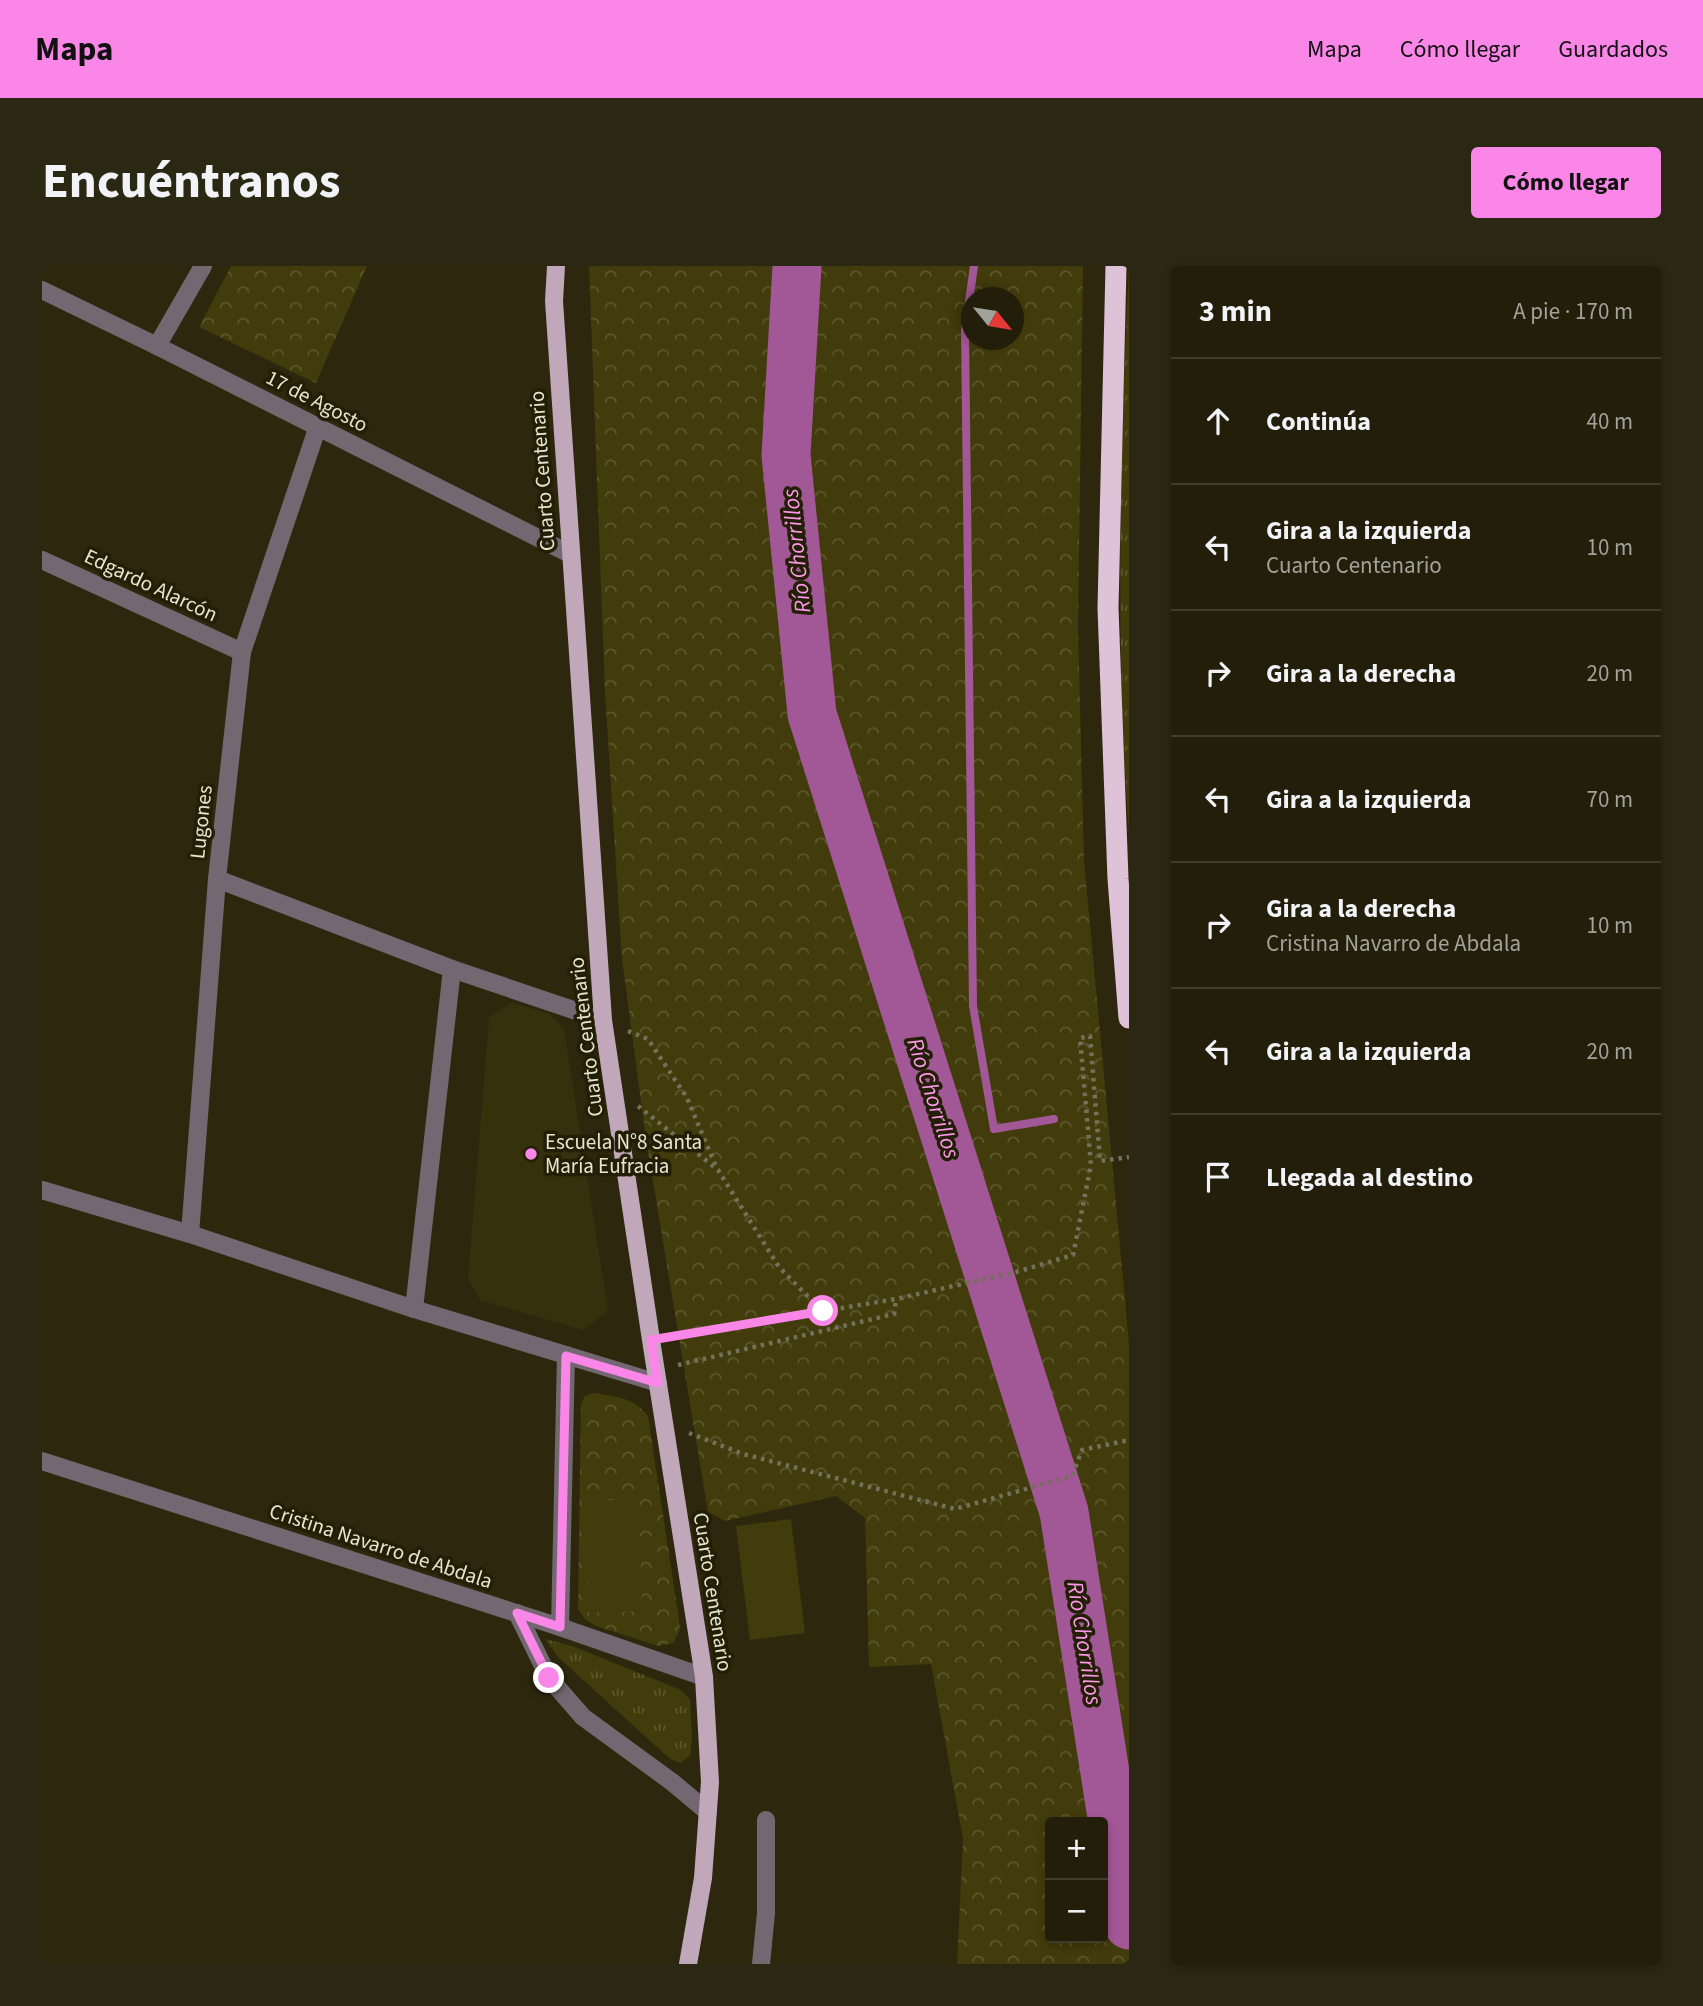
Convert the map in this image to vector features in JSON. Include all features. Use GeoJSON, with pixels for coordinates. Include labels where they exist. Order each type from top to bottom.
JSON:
{"type":"FeatureCollection","features":[{"type":"Feature","properties":{"kind":"highway"},"geometry":{"type":"LineString","coordinates":[[1116,266],[1108,608],[1118,879],[1129,1018]]}},
{"type":"Feature","properties":{"kind":"main road","name":"Cuarto Centenario"},"geometry":{"type":"LineString","coordinates":[[556,266],[554,301],[603,1020],[704,1677],[710,1782],[703,1878],[688,1964]]}},
{"type":"Feature","properties":{"kind":"street"},"geometry":{"type":"LineString","coordinates":[[157,346],[203,266]]}},
{"type":"Feature","properties":{"kind":"street","name":"17 de Agosto"},"geometry":{"type":"LineString","coordinates":[[42,290],[570,554]]}},
{"type":"Feature","properties":{"kind":"street","name":"Lugones"},"geometry":{"type":"LineString","coordinates":[[190,1234],[217,879],[242,652],[318,426]]}},
{"type":"Feature","properties":{"kind":"street","name":"Edgardo Alarcón"},"geometry":{"type":"LineString","coordinates":[[42,560],[242,652]]}},
{"type":"Feature","properties":{"kind":"street"},"geometry":{"type":"LineString","coordinates":[[217,879],[452,970],[603,1020]]}},
{"type":"Feature","properties":{"kind":"street"},"geometry":{"type":"LineString","coordinates":[[414,1308],[452,970]]}},
{"type":"Feature","properties":{"kind":"street"},"geometry":{"type":"LineString","coordinates":[[42,1190],[190,1234],[566,1356],[657,1377]]}},
{"type":"Feature","properties":{"kind":"street"},"geometry":{"type":"LineString","coordinates":[[560,1627],[566,1356]]}},
{"type":"Feature","properties":{"kind":"street","name":"Cristina Navarro de Abdala"},"geometry":{"type":"LineString","coordinates":[[42,1461],[560,1627],[704,1677]]}},
{"type":"Feature","properties":{"kind":"street"},"geometry":{"type":"LineString","coordinates":[[517,1613],[549,1678],[583,1717],[672,1782],[708,1812]]}},
{"type":"Feature","properties":{"kind":"street"},"geometry":{"type":"LineString","coordinates":[[761,1964],[766,1913],[766,1820]]}},
{"type":"Feature","properties":{"kind":"path"},"geometry":{"type":"LineString","coordinates":[[603,1020],[648,1039],[687,1098],[718,1170],[779,1267],[823,1311]]}},
{"type":"Feature","properties":{"kind":"path"},"geometry":{"type":"LineString","coordinates":[[651,1340],[896,1299],[1016,1272],[1073,1255],[1091,1164],[1080,1038],[1090,1036],[1100,1161],[1129,1157]]}},
{"type":"Feature","properties":{"kind":"path"},"geometry":{"type":"LineString","coordinates":[[613,1085],[718,1170]]}},
{"type":"Feature","properties":{"kind":"path"},"geometry":{"type":"LineString","coordinates":[[657,1377],[894,1314],[896,1299]]}},
{"type":"Feature","properties":{"kind":"path"},"geometry":{"type":"LineString","coordinates":[[664,1424],[743,1454],[955,1509],[1072,1476],[1082,1450],[1129,1440]]}},
{"type":"Feature","properties":{"kind":"shaded area","name":"Escuela N°8 Santa María Eufracia"},"geometry":{"type":"Polygon","coordinates":[[[511,1003],[549,1014],[564,1029],[608,1311],[583,1330],[480,1300],[468,1279],[489,1018],[511,1003]]]}},
{"type":"Feature","properties":{"kind":"green space"},"geometry":{"type":"Polygon","coordinates":[[[231,266],[367,266],[316,383],[199,327],[231,266]]]}},
{"type":"Feature","properties":{"kind":"green space"},"geometry":{"type":"Polygon","coordinates":[[[589,266],[1083,266],[1078,629],[1084,860],[1129,1344],[1129,1964],[957,1964],[963,1839],[931,1664],[869,1667],[865,1518],[836,1496],[725,1521],[708,1512],[646,1139],[622,959],[605,692],[589,266]]]}},
{"type":"Feature","properties":{"kind":"green space"},"geometry":{"type":"Polygon","coordinates":[[[1129,266],[1129,833],[1122,692],[1120,550],[1129,266]]]}},
{"type":"Feature","properties":{"kind":"green space"},"geometry":{"type":"Polygon","coordinates":[[[594,1393],[630,1401],[648,1416],[679,1620],[680,1630],[673,1643],[658,1646],[596,1626],[585,1619],[578,1609],[581,1403],[585,1396],[594,1393]]]}},
{"type":"Feature","properties":{"kind":"green space"},"geometry":{"type":"Polygon","coordinates":[[[639,1499],[642,1611],[589,1613],[585,1501],[639,1499]]]}},
{"type":"Feature","properties":{"kind":"green space"},"geometry":{"type":"Polygon","coordinates":[[[791,1519],[805,1633],[750,1640],[736,1526],[791,1519]]]}},
{"type":"Feature","properties":{"kind":"green space"},"geometry":{"type":"Polygon","coordinates":[[[545,1639],[572,1646],[681,1690],[690,1700],[690,1756],[680,1763],[669,1758],[558,1657],[545,1639]]]}},
{"type":"Feature","properties":{"kind":"waterway","name":"Río Chorrillos"},"geometry":{"type":"LineString","coordinates":[[797,266],[786,455],[812,714],[1064,1512],[1129,1925]]}},
{"type":"Feature","properties":{"kind":"waterway"},"geometry":{"type":"LineString","coordinates":[[974,266],[965,330],[973,1006],[994,1129],[1054,1119]]}},
{"type":"Feature","properties":{"kind":"place","name":"Escuela N°8 Santa María Eufracia"},"geometry":{"type":"Point","coordinates":[531,1154]}},
{"type":"Feature","properties":{"kind":"route"},"geometry":{"type":"LineString","coordinates":[[549,1678],[517,1613],[560,1627],[566,1356],[658,1383],[651,1340],[823,1311]]}}]}
